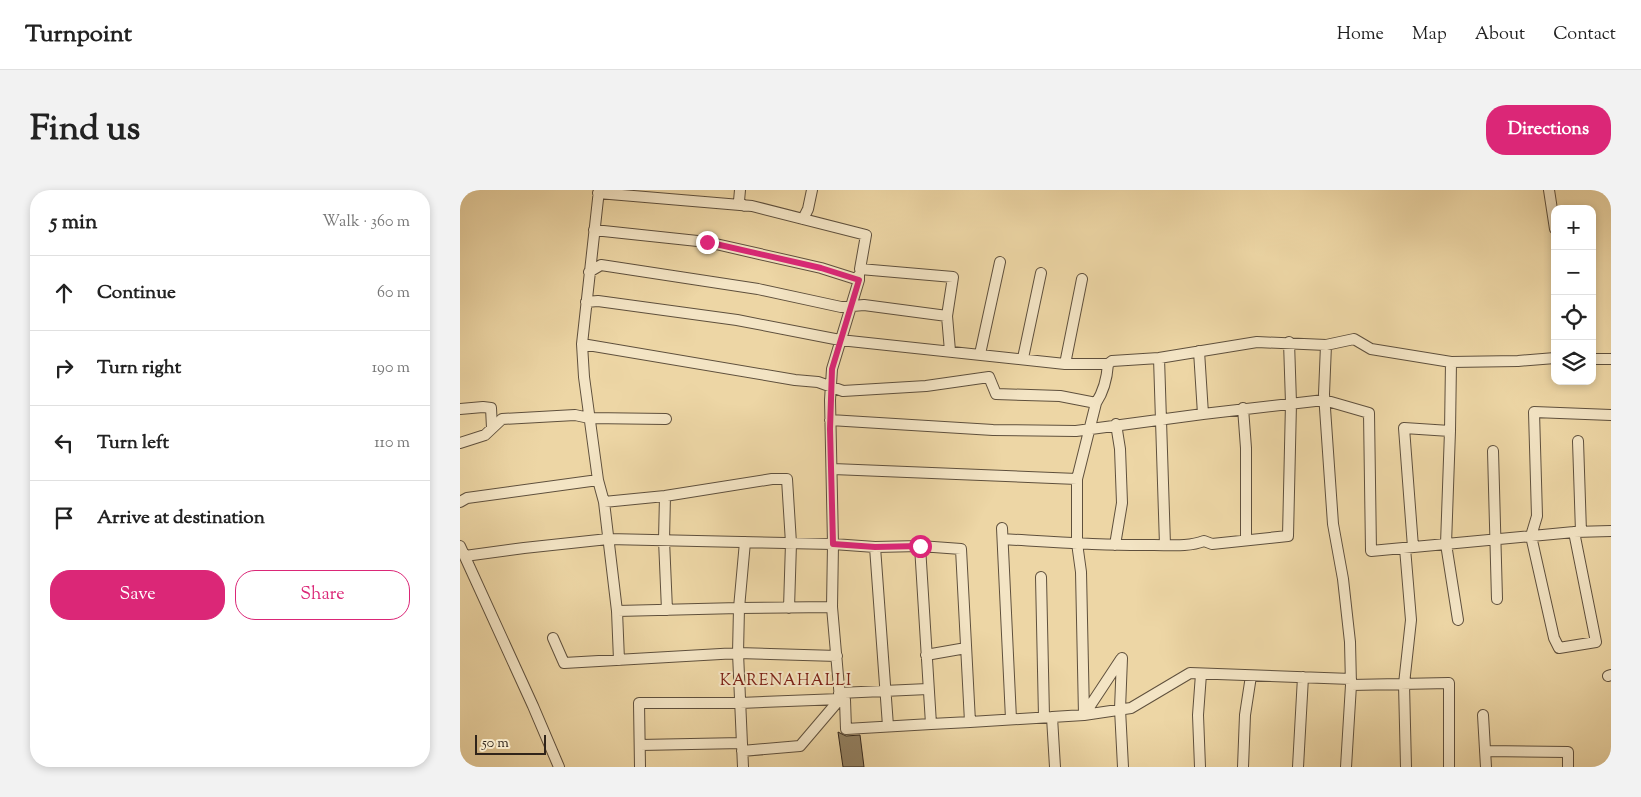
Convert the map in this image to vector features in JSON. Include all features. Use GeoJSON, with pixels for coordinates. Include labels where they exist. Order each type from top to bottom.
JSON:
{"type":"FeatureCollection","features":[{"type":"Feature","properties":{"kind":"street"},"geometry":{"type":"LineString","coordinates":[[740,190],[739,201],[744,206]]}},
{"type":"Feature","properties":{"kind":"street"},"geometry":{"type":"LineString","coordinates":[[803,219],[808,209],[812,190]]}},
{"type":"Feature","properties":{"kind":"street"},"geometry":{"type":"LineString","coordinates":[[1549,190],[1551,205]]}},
{"type":"Feature","properties":{"kind":"street"},"geometry":{"type":"LineString","coordinates":[[620,660],[617,611],[604,502],[598,480],[589,418],[582,344],[599,192],[744,206],[866,235],[859,280],[832,369],[830,420],[833,544],[832,607],[840,696],[800,746],[640,745]]}},
{"type":"Feature","properties":{"kind":"street"},"geometry":{"type":"LineString","coordinates":[[594,230],[707,242],[821,268],[859,280]]}},
{"type":"Feature","properties":{"kind":"street"},"geometry":{"type":"LineString","coordinates":[[980,354],[1000,262]]}},
{"type":"Feature","properties":{"kind":"street"},"geometry":{"type":"LineString","coordinates":[[589,272],[601,265],[758,289],[841,308],[864,305],[947,316]]}},
{"type":"Feature","properties":{"kind":"street"},"geometry":{"type":"LineString","coordinates":[[860,269],[953,277],[947,316],[950,351]]}},
{"type":"Feature","properties":{"kind":"street"},"geometry":{"type":"LineString","coordinates":[[1023,358],[1041,273]]}},
{"type":"Feature","properties":{"kind":"street"},"geometry":{"type":"LineString","coordinates":[[1064,364],[1082,278]]}},
{"type":"Feature","properties":{"kind":"street"},"geometry":{"type":"LineString","coordinates":[[586,302],[598,301],[737,320],[840,340],[1023,358],[1064,364],[1108,364],[1112,361],[1158,358],[1257,342],[1326,345],[1354,339],[1371,349],[1451,362],[1551,358]]}},
{"type":"Feature","properties":{"kind":"street"},"geometry":{"type":"LineString","coordinates":[[1003,539],[1077,542],[1115,546],[1196,544],[1204,541],[1212,544],[1288,536],[1291,403],[1289,342]]}},
{"type":"Feature","properties":{"kind":"street"},"geometry":{"type":"LineString","coordinates":[[582,344],[786,379],[818,382],[843,391],[917,387],[989,377],[996,394],[1058,396],[1096,403]]}},
{"type":"Feature","properties":{"kind":"street"},"geometry":{"type":"LineString","coordinates":[[1326,345],[1324,400],[1333,524],[1344,579],[1350,642],[1351,682],[1346,767]]}},
{"type":"Feature","properties":{"kind":"street"},"geometry":{"type":"LineString","coordinates":[[1198,351],[1203,414]]}},
{"type":"Feature","properties":{"kind":"street"},"geometry":{"type":"LineString","coordinates":[[1158,358],[1165,545]]}},
{"type":"Feature","properties":{"kind":"street"},"geometry":{"type":"LineString","coordinates":[[1596,358],[1611,358]]}},
{"type":"Feature","properties":{"kind":"street"},"geometry":{"type":"LineString","coordinates":[[1451,362],[1446,544],[1458,620]]}},
{"type":"Feature","properties":{"kind":"street"},"geometry":{"type":"LineString","coordinates":[[1084,714],[1081,572],[1077,542],[1078,479],[1096,403],[1102,395],[1106,382],[1108,364]]}},
{"type":"Feature","properties":{"kind":"street"},"geometry":{"type":"LineString","coordinates":[[830,420],[993,430],[1076,431],[1243,408],[1324,400],[1368,413],[1371,551],[1578,532],[1611,532]]}},
{"type":"Feature","properties":{"kind":"street"},"geometry":{"type":"LineString","coordinates":[[460,409],[483,406],[491,408],[492,428]]}},
{"type":"Feature","properties":{"kind":"street"},"geometry":{"type":"LineString","coordinates":[[1243,408],[1246,448],[1246,540]]}},
{"type":"Feature","properties":{"kind":"street"},"geometry":{"type":"LineString","coordinates":[[1578,441],[1578,532],[1596,642],[1559,648],[1554,638],[1531,536],[1537,516],[1534,412],[1611,415]]}},
{"type":"Feature","properties":{"kind":"street"},"geometry":{"type":"LineString","coordinates":[[460,443],[485,435],[502,419],[575,416],[589,418],[666,419]]}},
{"type":"Feature","properties":{"kind":"street"},"geometry":{"type":"LineString","coordinates":[[1115,546],[1122,503],[1120,449],[1116,424]]}},
{"type":"Feature","properties":{"kind":"street"},"geometry":{"type":"LineString","coordinates":[[1406,767],[1404,684],[1411,620],[1404,428],[1450,431]]}},
{"type":"Feature","properties":{"kind":"street"},"geometry":{"type":"LineString","coordinates":[[1493,451],[1497,600]]}},
{"type":"Feature","properties":{"kind":"street"},"geometry":{"type":"LineString","coordinates":[[832,469],[1078,479]]}},
{"type":"Feature","properties":{"kind":"street"},"geometry":{"type":"LineString","coordinates":[[604,502],[665,496],[772,479],[787,479],[791,543],[789,608]]}},
{"type":"Feature","properties":{"kind":"street"},"geometry":{"type":"LineString","coordinates":[[460,502],[467,498],[598,480]]}},
{"type":"Feature","properties":{"kind":"street"},"geometry":{"type":"LineString","coordinates":[[665,496],[664,540],[667,610]]}},
{"type":"Feature","properties":{"kind":"street"},"geometry":{"type":"LineString","coordinates":[[1002,528],[1011,719]]}},
{"type":"Feature","properties":{"kind":"street"},"geometry":{"type":"LineString","coordinates":[[465,556],[608,539],[833,544],[875,547],[920,546],[961,549],[970,722]]}},
{"type":"Feature","properties":{"kind":"street"},"geometry":{"type":"LineString","coordinates":[[743,767],[738,653],[745,542]]}},
{"type":"Feature","properties":{"kind":"street"},"geometry":{"type":"LineString","coordinates":[[460,546],[559,767]]}},
{"type":"Feature","properties":{"kind":"street"},"geometry":{"type":"LineString","coordinates":[[920,546],[931,724]]}},
{"type":"Feature","properties":{"kind":"street"},"geometry":{"type":"LineString","coordinates":[[875,547],[888,726]]}},
{"type":"Feature","properties":{"kind":"street"},"geometry":{"type":"LineString","coordinates":[[1041,577],[1048,717],[1055,767]]}},
{"type":"Feature","properties":{"kind":"street"},"geometry":{"type":"LineString","coordinates":[[617,611],[832,607]]}},
{"type":"Feature","properties":{"kind":"street"},"geometry":{"type":"LineString","coordinates":[[553,638],[564,664],[738,653],[837,656]]}},
{"type":"Feature","properties":{"kind":"street"},"geometry":{"type":"LineString","coordinates":[[926,655],[966,648]]}},
{"type":"Feature","properties":{"kind":"street"},"geometry":{"type":"LineString","coordinates":[[1084,714],[1122,658],[1120,709],[1122,767]]}},
{"type":"Feature","properties":{"kind":"street"},"geometry":{"type":"LineString","coordinates":[[840,696],[845,700],[846,729],[1048,717],[1131,708],[1190,673],[1303,677],[1351,682],[1450,683],[1449,767]]}},
{"type":"Feature","properties":{"kind":"street"},"geometry":{"type":"LineString","coordinates":[[1200,767],[1198,715],[1201,674]]}},
{"type":"Feature","properties":{"kind":"street"},"geometry":{"type":"LineString","coordinates":[[1243,767],[1245,715],[1251,676]]}},
{"type":"Feature","properties":{"kind":"street"},"geometry":{"type":"LineString","coordinates":[[1298,767],[1303,677]]}},
{"type":"Feature","properties":{"kind":"street"},"geometry":{"type":"LineString","coordinates":[[640,767],[638,703],[740,703],[928,688]]}},
{"type":"Feature","properties":{"kind":"street"},"geometry":{"type":"LineString","coordinates":[[1483,715],[1486,767]]}},
{"type":"Feature","properties":{"kind":"street"},"geometry":{"type":"LineString","coordinates":[[1485,751],[1568,752],[1568,767]]}},
{"type":"Feature","properties":{"kind":"building"},"geometry":{"type":"Polygon","coordinates":[[[838,732],[846,736],[860,735],[864,767],[843,767],[838,732]]]}},
{"type":"Feature","properties":{"kind":"district","name":"KARENAHALLI"},"geometry":{"type":"Point","coordinates":[786,681]}},
{"type":"Feature","properties":{"kind":"route"},"geometry":{"type":"LineString","coordinates":[[707,242],[821,268],[859,280],[832,369],[830,429],[833,544],[875,547],[920,546]]}}]}
